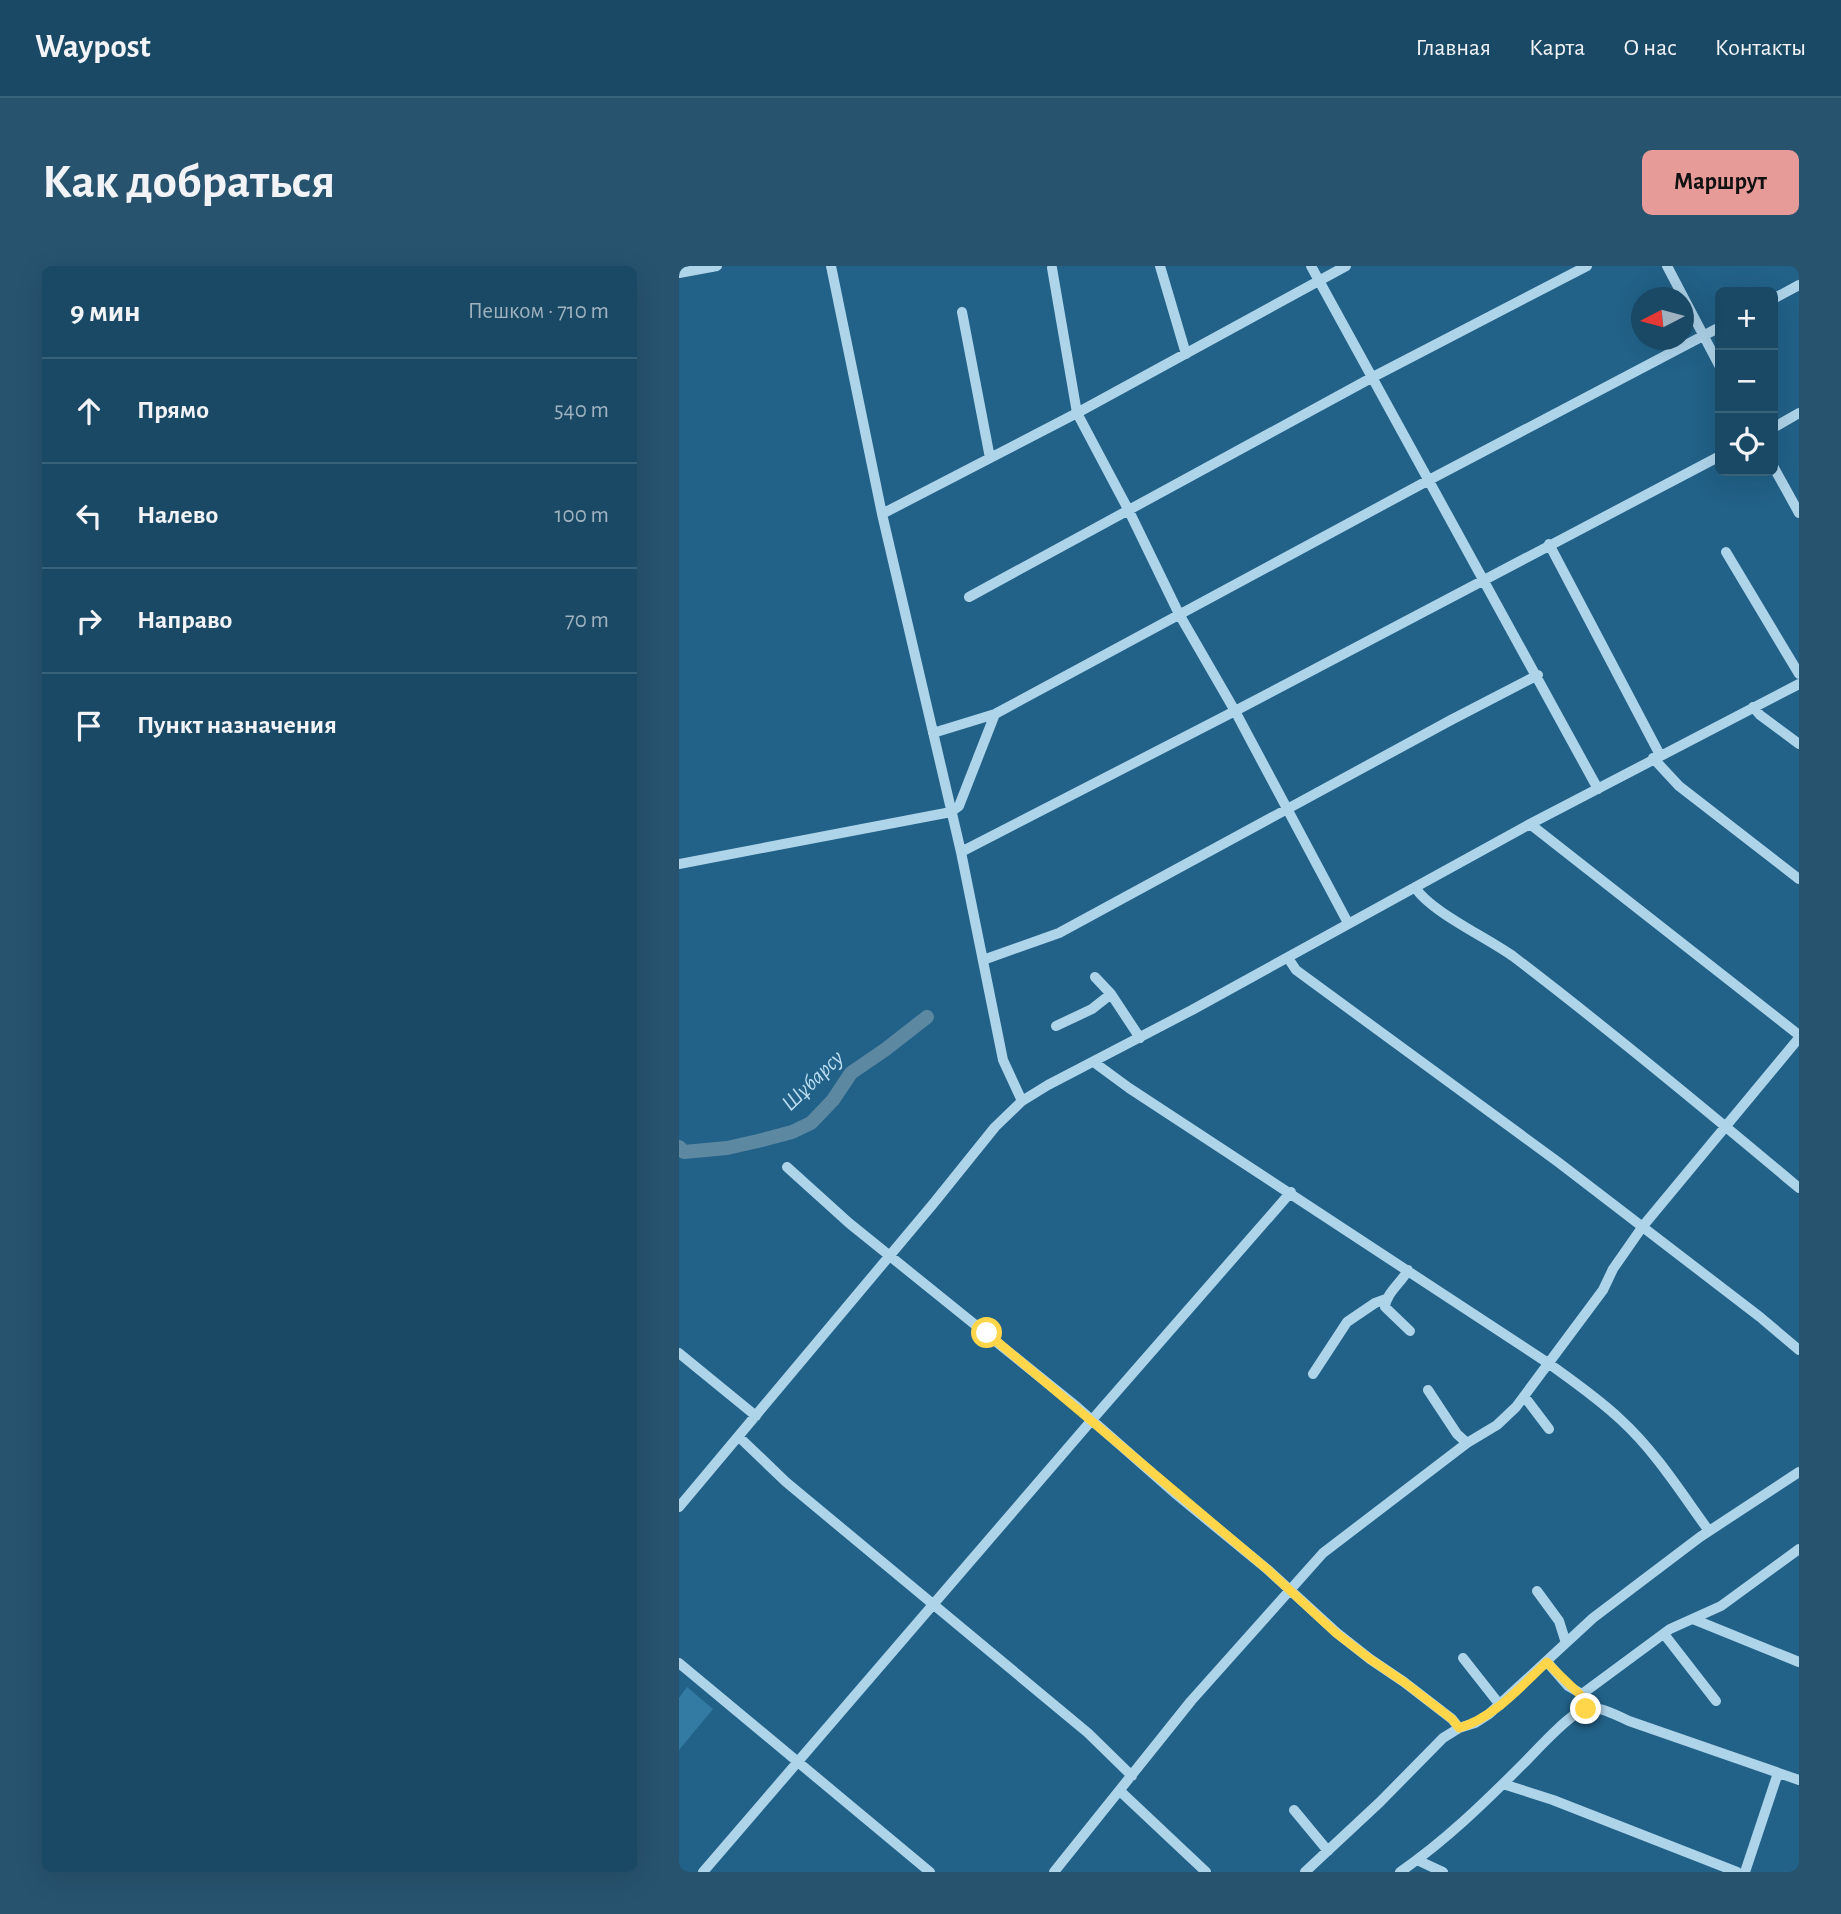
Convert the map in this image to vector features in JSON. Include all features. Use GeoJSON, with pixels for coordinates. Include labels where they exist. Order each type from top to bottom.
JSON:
{"type":"FeatureCollection","features":[{"type":"Feature","properties":{"kind":"street"},"geometry":{"type":"LineString","coordinates":[[679,273],[717,266]]}},
{"type":"Feature","properties":{"kind":"street"},"geometry":{"type":"LineString","coordinates":[[831,266],[882,514],[961,852],[1003,1060],[1022,1101]]}},
{"type":"Feature","properties":{"kind":"street"},"geometry":{"type":"LineString","coordinates":[[1160,266],[1186,354]]}},
{"type":"Feature","properties":{"kind":"street"},"geometry":{"type":"LineString","coordinates":[[1311,266],[1538,675],[1598,789]]}},
{"type":"Feature","properties":{"kind":"street"},"geometry":{"type":"LineString","coordinates":[[882,514],[1077,413],[1346,266]]}},
{"type":"Feature","properties":{"kind":"street"},"geometry":{"type":"LineString","coordinates":[[969,597],[1373,377],[1587,266]]}},
{"type":"Feature","properties":{"kind":"street"},"geometry":{"type":"LineString","coordinates":[[1667,266],[1715,358]]}},
{"type":"Feature","properties":{"kind":"street"},"geometry":{"type":"LineString","coordinates":[[1052,268],[1077,413],[1179,614],[1235,711],[1349,923]]}},
{"type":"Feature","properties":{"kind":"street"},"geometry":{"type":"LineString","coordinates":[[1778,296],[1799,285]]}},
{"type":"Feature","properties":{"kind":"street"},"geometry":{"type":"LineString","coordinates":[[962,312],[990,458]]}},
{"type":"Feature","properties":{"kind":"street"},"geometry":{"type":"LineString","coordinates":[[933,733],[995,714],[1429,480],[1715,330]]}},
{"type":"Feature","properties":{"kind":"street"},"geometry":{"type":"LineString","coordinates":[[1778,425],[1799,414]]}},
{"type":"Feature","properties":{"kind":"street"},"geometry":{"type":"LineString","coordinates":[[961,852],[1715,459]]}},
{"type":"Feature","properties":{"kind":"street"},"geometry":{"type":"LineString","coordinates":[[1778,475],[1799,513]]}},
{"type":"Feature","properties":{"kind":"street"},"geometry":{"type":"LineString","coordinates":[[1549,544],[1656,757],[1679,786],[1799,879]]}},
{"type":"Feature","properties":{"kind":"street"},"geometry":{"type":"LineString","coordinates":[[1726,552],[1799,674]]}},
{"type":"Feature","properties":{"kind":"street"},"geometry":{"type":"LineString","coordinates":[[983,960],[1059,933],[1538,675]]}},
{"type":"Feature","properties":{"kind":"street"},"geometry":{"type":"LineString","coordinates":[[679,1507],[995,1127],[1022,1101],[1530,824],[1799,684]]}},
{"type":"Feature","properties":{"kind":"street"},"geometry":{"type":"LineString","coordinates":[[1753,707],[1799,744]]}},
{"type":"Feature","properties":{"kind":"street"},"geometry":{"type":"LineString","coordinates":[[679,864],[951,811],[959,806],[995,714]]}},
{"type":"Feature","properties":{"kind":"street"},"geometry":{"type":"LineString","coordinates":[[1054,1872],[1191,1701],[1323,1553],[1467,1443],[1497,1425],[1524,1396],[1603,1290],[1613,1269],[1643,1226],[1799,1036],[1530,824]]}},
{"type":"Feature","properties":{"kind":"street"},"geometry":{"type":"LineString","coordinates":[[1415,887],[1429,903],[1511,955],[1799,1188]]}},
{"type":"Feature","properties":{"kind":"street"},"geometry":{"type":"LineString","coordinates":[[1288,957],[1296,970],[1643,1226],[1799,1350]]}},
{"type":"Feature","properties":{"kind":"street"},"geometry":{"type":"LineString","coordinates":[[1095,977],[1111,994],[1140,1038]]}},
{"type":"Feature","properties":{"kind":"street"},"geometry":{"type":"LineString","coordinates":[[1056,1026],[1092,1009],[1111,994]]}},
{"type":"Feature","properties":{"kind":"street"},"geometry":{"type":"LineString","coordinates":[[1095,1063],[1548,1363],[1622,1421],[1652,1453],[1709,1531]]}},
{"type":"Feature","properties":{"kind":"street"},"geometry":{"type":"LineString","coordinates":[[787,1167],[849,1223],[1067,1398],[1090,1421],[1267,1569],[1336,1633],[1452,1719],[1459,1728]]}},
{"type":"Feature","properties":{"kind":"street"},"geometry":{"type":"LineString","coordinates":[[703,1872],[1090,1421],[1291,1192]]}},
{"type":"Feature","properties":{"kind":"street"},"geometry":{"type":"LineString","coordinates":[[1313,1374],[1347,1322],[1375,1303],[1386,1299],[1408,1270]]}},
{"type":"Feature","properties":{"kind":"street"},"geometry":{"type":"LineString","coordinates":[[1386,1299],[1385,1307],[1388,1312],[1410,1331]]}},
{"type":"Feature","properties":{"kind":"street"},"geometry":{"type":"LineString","coordinates":[[679,1353],[756,1416]]}},
{"type":"Feature","properties":{"kind":"street"},"geometry":{"type":"LineString","coordinates":[[1428,1390],[1467,1443]]}},
{"type":"Feature","properties":{"kind":"street"},"geometry":{"type":"LineString","coordinates":[[1524,1396],[1549,1429]]}},
{"type":"Feature","properties":{"kind":"street"},"geometry":{"type":"LineString","coordinates":[[739,1437],[786,1482],[1089,1733],[1132,1776]]}},
{"type":"Feature","properties":{"kind":"street"},"geometry":{"type":"LineString","coordinates":[[1305,1872],[1381,1802],[1443,1738],[1459,1728],[1475,1723],[1500,1705],[1593,1618],[1709,1531],[1799,1472]]}},
{"type":"Feature","properties":{"kind":"street"},"geometry":{"type":"LineString","coordinates":[[1582,1694],[1664,1634],[1721,1606],[1799,1549]]}},
{"type":"Feature","properties":{"kind":"street"},"geometry":{"type":"LineString","coordinates":[[1537,1591],[1559,1621],[1566,1643]]}},
{"type":"Feature","properties":{"kind":"street"},"geometry":{"type":"LineString","coordinates":[[1693,1619],[1799,1662]]}},
{"type":"Feature","properties":{"kind":"street"},"geometry":{"type":"LineString","coordinates":[[1664,1634],[1716,1701]]}},
{"type":"Feature","properties":{"kind":"street"},"geometry":{"type":"LineString","coordinates":[[1463,1658],[1500,1705]]}},
{"type":"Feature","properties":{"kind":"street"},"geometry":{"type":"LineString","coordinates":[[1547,1662],[1568,1686],[1582,1694],[1594,1709]]}},
{"type":"Feature","properties":{"kind":"street"},"geometry":{"type":"LineString","coordinates":[[679,1663],[930,1872]]}},
{"type":"Feature","properties":{"kind":"street"},"geometry":{"type":"LineString","coordinates":[[1400,1872],[1451,1834],[1580,1711],[1594,1709],[1799,1780]]}},
{"type":"Feature","properties":{"kind":"street"},"geometry":{"type":"LineString","coordinates":[[1745,1872],[1778,1773]]}},
{"type":"Feature","properties":{"kind":"street"},"geometry":{"type":"LineString","coordinates":[[1503,1784],[1553,1800],[1737,1872]]}},
{"type":"Feature","properties":{"kind":"street"},"geometry":{"type":"LineString","coordinates":[[1121,1791],[1206,1872]]}},
{"type":"Feature","properties":{"kind":"street"},"geometry":{"type":"LineString","coordinates":[[1294,1810],[1328,1851]]}},
{"type":"Feature","properties":{"kind":"street"},"geometry":{"type":"LineString","coordinates":[[1417,1860],[1443,1872]]}},
{"type":"Feature","properties":{"kind":"shaded area"},"geometry":{"type":"Polygon","coordinates":[[[687,1687],[713,1709],[679,1750],[679,1698],[687,1687]]]}},
{"type":"Feature","properties":{"kind":"waterway","name":"Шұбарсу"},"geometry":{"type":"LineString","coordinates":[[679,1147],[684,1152],[727,1148],[792,1132],[811,1123],[833,1100],[851,1073],[927,1017]]}},
{"type":"Feature","properties":{"kind":"route"},"geometry":{"type":"LineString","coordinates":[[987,1333],[1267,1569],[1336,1633],[1452,1719],[1459,1728],[1475,1723],[1489,1714],[1547,1662],[1568,1686],[1582,1694],[1594,1709],[1586,1709]]}}]}
